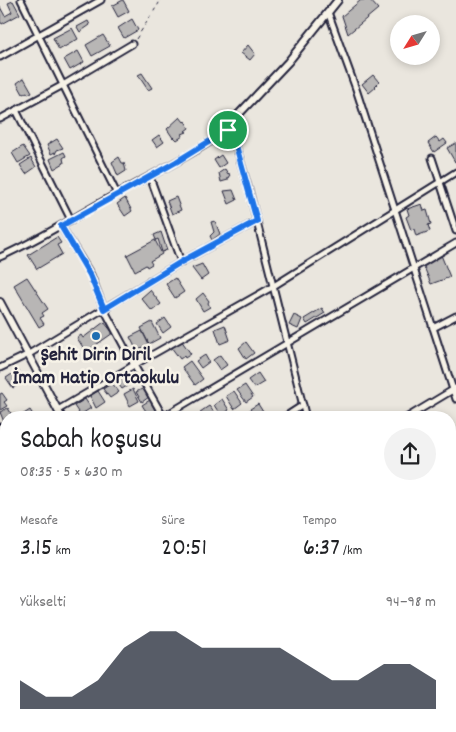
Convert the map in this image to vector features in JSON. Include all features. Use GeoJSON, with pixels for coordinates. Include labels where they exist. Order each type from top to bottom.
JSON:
{"type":"FeatureCollection","features":[{"type":"Feature","properties":{"kind":"street"},"geometry":{"type":"LineString","coordinates":[[20,0],[118,194]]}},
{"type":"Feature","properties":{"kind":"street"},"geometry":{"type":"LineString","coordinates":[[0,57],[102,0]]}},
{"type":"Feature","properties":{"kind":"street"},"geometry":{"type":"LineString","coordinates":[[0,257],[150,177],[228,130],[238,115],[288,62],[338,0]]}},
{"type":"Feature","properties":{"kind":"street"},"geometry":{"type":"LineString","coordinates":[[328,12],[356,89],[456,399]]}},
{"type":"Feature","properties":{"kind":"street"},"geometry":{"type":"LineString","coordinates":[[0,119],[63,85],[132,44]]}},
{"type":"Feature","properties":{"kind":"street"},"geometry":{"type":"LineString","coordinates":[[16,110],[71,220]]}},
{"type":"Feature","properties":{"kind":"street"},"geometry":{"type":"LineString","coordinates":[[228,130],[237,149],[257,221],[304,411]]}},
{"type":"Feature","properties":{"kind":"street"},"geometry":{"type":"LineString","coordinates":[[432,158],[456,231]]}},
{"type":"Feature","properties":{"kind":"street"},"geometry":{"type":"LineString","coordinates":[[0,302],[58,410],[272,287],[456,172]]}},
{"type":"Feature","properties":{"kind":"street"},"geometry":{"type":"LineString","coordinates":[[150,177],[181,262]]}},
{"type":"Feature","properties":{"kind":"street"},"geometry":{"type":"LineString","coordinates":[[0,368],[29,354],[181,262],[257,221]]}},
{"type":"Feature","properties":{"kind":"street"},"geometry":{"type":"LineString","coordinates":[[61,226],[90,275],[104,309],[160,411]]}},
{"type":"Feature","properties":{"kind":"street"},"geometry":{"type":"LineString","coordinates":[[173,411],[456,243]]}},
{"type":"Feature","properties":{"kind":"street"},"geometry":{"type":"LineString","coordinates":[[433,328],[456,316]]}},
{"type":"Feature","properties":{"kind":"street"},"geometry":{"type":"LineString","coordinates":[[418,411],[454,389]]}},
{"type":"Feature","properties":{"kind":"street"},"geometry":{"type":"LineString","coordinates":[[294,411],[303,405]]}},
{"type":"Feature","properties":{"kind":"path"},"geometry":{"type":"LineString","coordinates":[[132,44],[161,0]]}},
{"type":"Feature","properties":{"kind":"building"},"geometry":{"type":"Polygon","coordinates":[[[123,0],[129,11],[118,17],[112,6],[123,0]]]}},
{"type":"Feature","properties":{"kind":"building"},"geometry":{"type":"Polygon","coordinates":[[[361,0],[370,0],[378,9],[348,34],[342,16],[361,0]]]}},
{"type":"Feature","properties":{"kind":"building"},"geometry":{"type":"Polygon","coordinates":[[[13,1],[20,14],[2,24],[0,21],[0,7],[5,16],[12,12],[8,3],[13,1]]]}},
{"type":"Feature","properties":{"kind":"building"},"geometry":{"type":"Polygon","coordinates":[[[132,19],[138,30],[124,38],[118,28],[132,19]]]}},
{"type":"Feature","properties":{"kind":"building"},"geometry":{"type":"Polygon","coordinates":[[[88,21],[90,25],[80,32],[77,27],[88,21]]]}},
{"type":"Feature","properties":{"kind":"building"},"geometry":{"type":"Polygon","coordinates":[[[72,28],[78,39],[59,50],[53,38],[72,28]]]}},
{"type":"Feature","properties":{"kind":"building"},"geometry":{"type":"Polygon","coordinates":[[[103,35],[110,46],[92,56],[86,45],[103,35]]]}},
{"type":"Feature","properties":{"kind":"building"},"geometry":{"type":"Polygon","coordinates":[[[248,45],[255,54],[250,60],[241,53],[248,45]]]}},
{"type":"Feature","properties":{"kind":"building"},"geometry":{"type":"Polygon","coordinates":[[[78,51],[84,62],[70,70],[64,59],[78,51]]]}},
{"type":"Feature","properties":{"kind":"building"},"geometry":{"type":"Polygon","coordinates":[[[142,73],[152,88],[148,90],[138,75],[142,73]]]}},
{"type":"Feature","properties":{"kind":"building"},"geometry":{"type":"Polygon","coordinates":[[[373,75],[379,82],[369,93],[362,84],[373,75]]]}},
{"type":"Feature","properties":{"kind":"building"},"geometry":{"type":"Polygon","coordinates":[[[24,78],[32,92],[28,94],[27,92],[23,94],[17,83],[24,78]]]}},
{"type":"Feature","properties":{"kind":"building"},"geometry":{"type":"Polygon","coordinates":[[[180,117],[189,128],[177,140],[173,138],[167,129],[180,117]]]}},
{"type":"Feature","properties":{"kind":"building"},"geometry":{"type":"Polygon","coordinates":[[[159,135],[164,142],[157,147],[152,140],[159,135]]]}},
{"type":"Feature","properties":{"kind":"building"},"geometry":{"type":"Polygon","coordinates":[[[436,137],[440,142],[444,139],[447,143],[434,152],[428,143],[436,137]]]}},
{"type":"Feature","properties":{"kind":"building"},"geometry":{"type":"Polygon","coordinates":[[[57,139],[63,148],[57,150],[55,154],[55,152],[51,154],[47,145],[57,139]]]}},
{"type":"Feature","properties":{"kind":"building"},"geometry":{"type":"Polygon","coordinates":[[[456,143],[456,162],[455,162],[447,148],[456,143]]]}},
{"type":"Feature","properties":{"kind":"building"},"geometry":{"type":"Polygon","coordinates":[[[23,146],[30,156],[18,163],[12,153],[23,146]]]}},
{"type":"Feature","properties":{"kind":"building"},"geometry":{"type":"Polygon","coordinates":[[[64,152],[66,156],[63,158],[64,163],[54,169],[50,159],[64,152]]]}},
{"type":"Feature","properties":{"kind":"building"},"geometry":{"type":"Polygon","coordinates":[[[221,155],[226,163],[219,168],[214,160],[221,155]]]}},
{"type":"Feature","properties":{"kind":"building"},"geometry":{"type":"Polygon","coordinates":[[[119,157],[122,163],[124,163],[126,171],[118,176],[112,162],[119,157]]]}},
{"type":"Feature","properties":{"kind":"building"},"geometry":{"type":"Polygon","coordinates":[[[31,158],[36,167],[26,174],[20,165],[31,158]]]}},
{"type":"Feature","properties":{"kind":"building"},"geometry":{"type":"Polygon","coordinates":[[[225,169],[230,177],[228,180],[221,182],[219,173],[225,169]]]}},
{"type":"Feature","properties":{"kind":"building"},"geometry":{"type":"Polygon","coordinates":[[[233,190],[237,200],[229,204],[224,191],[233,190]]]}},
{"type":"Feature","properties":{"kind":"building"},"geometry":{"type":"Polygon","coordinates":[[[176,197],[181,210],[172,214],[167,201],[176,197]]]}},
{"type":"Feature","properties":{"kind":"building"},"geometry":{"type":"Polygon","coordinates":[[[125,198],[132,211],[125,216],[117,204],[125,198]]]}},
{"type":"Feature","properties":{"kind":"building"},"geometry":{"type":"Polygon","coordinates":[[[422,204],[424,211],[427,210],[431,224],[428,225],[430,231],[416,236],[414,229],[411,230],[406,217],[409,215],[407,209],[422,204]]]}},
{"type":"Feature","properties":{"kind":"building"},"geometry":{"type":"Polygon","coordinates":[[[215,221],[220,234],[212,240],[210,236],[214,232],[211,222],[215,221]]]}},
{"type":"Feature","properties":{"kind":"building"},"geometry":{"type":"Polygon","coordinates":[[[161,232],[167,250],[162,252],[158,239],[156,240],[154,235],[161,232]]]}},
{"type":"Feature","properties":{"kind":"building"},"geometry":{"type":"Polygon","coordinates":[[[57,237],[61,243],[57,245],[62,254],[37,269],[28,255],[57,237]]]}},
{"type":"Feature","properties":{"kind":"building"},"geometry":{"type":"Polygon","coordinates":[[[155,240],[162,254],[150,261],[152,264],[135,271],[127,255],[155,240]]]}},
{"type":"Feature","properties":{"kind":"building"},"geometry":{"type":"Polygon","coordinates":[[[441,255],[450,277],[431,284],[422,262],[441,255]]]}},
{"type":"Feature","properties":{"kind":"building"},"geometry":{"type":"Polygon","coordinates":[[[202,264],[208,275],[201,280],[192,268],[202,264]]]}},
{"type":"Feature","properties":{"kind":"building"},"geometry":{"type":"Polygon","coordinates":[[[27,277],[48,309],[42,313],[44,316],[40,318],[44,324],[39,327],[14,285],[27,277]]]}},
{"type":"Feature","properties":{"kind":"building"},"geometry":{"type":"Polygon","coordinates":[[[175,278],[184,292],[175,298],[166,284],[175,278]]]}},
{"type":"Feature","properties":{"kind":"building"},"geometry":{"type":"Polygon","coordinates":[[[150,290],[161,304],[152,311],[141,298],[150,290]]]}},
{"type":"Feature","properties":{"kind":"building"},"geometry":{"type":"Polygon","coordinates":[[[203,293],[209,301],[210,307],[203,311],[196,299],[203,293]]]}},
{"type":"Feature","properties":{"kind":"building"},"geometry":{"type":"Polygon","coordinates":[[[322,308],[325,313],[307,324],[304,319],[322,308]]]}},
{"type":"Feature","properties":{"kind":"building"},"geometry":{"type":"Polygon","coordinates":[[[294,315],[302,319],[298,329],[289,325],[294,315]]]}},
{"type":"Feature","properties":{"kind":"building"},"geometry":{"type":"Polygon","coordinates":[[[165,318],[171,327],[163,333],[157,324],[165,318]]]}},
{"type":"Feature","properties":{"kind":"building","name":"Şehit Dirin Diril İmam Hatip Ortaokulu"},"geometry":{"type":"Polygon","coordinates":[[[104,322],[113,333],[86,352],[77,338],[81,335],[83,338],[104,322]]]}},
{"type":"Feature","properties":{"kind":"building"},"geometry":{"type":"Polygon","coordinates":[[[152,322],[160,338],[149,344],[141,328],[152,322]]]}},
{"type":"Feature","properties":{"kind":"building"},"geometry":{"type":"Polygon","coordinates":[[[225,325],[230,340],[220,344],[215,329],[225,325]]]}},
{"type":"Feature","properties":{"kind":"building"},"geometry":{"type":"Polygon","coordinates":[[[142,331],[149,345],[137,351],[130,337],[142,331]]]}},
{"type":"Feature","properties":{"kind":"building"},"geometry":{"type":"Polygon","coordinates":[[[181,340],[191,354],[180,359],[171,347],[181,340]]]}},
{"type":"Feature","properties":{"kind":"building"},"geometry":{"type":"Polygon","coordinates":[[[246,342],[254,353],[246,359],[239,348],[246,342]]]}},
{"type":"Feature","properties":{"kind":"building"},"geometry":{"type":"Polygon","coordinates":[[[205,355],[209,362],[201,368],[196,361],[205,355]]]}},
{"type":"Feature","properties":{"kind":"building"},"geometry":{"type":"Polygon","coordinates":[[[220,355],[227,365],[220,370],[213,360],[220,355]]]}},
{"type":"Feature","properties":{"kind":"building"},"geometry":{"type":"Polygon","coordinates":[[[190,361],[203,379],[195,385],[182,367],[190,361]]]}},
{"type":"Feature","properties":{"kind":"building"},"geometry":{"type":"Polygon","coordinates":[[[18,370],[22,377],[18,379],[21,383],[13,388],[6,378],[18,370]]]}},
{"type":"Feature","properties":{"kind":"building"},"geometry":{"type":"Polygon","coordinates":[[[258,373],[264,382],[254,388],[248,380],[258,373]]]}},
{"type":"Feature","properties":{"kind":"building"},"geometry":{"type":"Polygon","coordinates":[[[124,374],[130,384],[122,389],[115,380],[124,374]]]}},
{"type":"Feature","properties":{"kind":"building"},"geometry":{"type":"Polygon","coordinates":[[[112,383],[119,392],[110,398],[103,389],[112,383]]]}},
{"type":"Feature","properties":{"kind":"building"},"geometry":{"type":"Polygon","coordinates":[[[245,385],[253,397],[246,402],[237,390],[245,385]]]}},
{"type":"Feature","properties":{"kind":"building"},"geometry":{"type":"Polygon","coordinates":[[[144,388],[149,397],[142,402],[136,392],[144,388]]]}},
{"type":"Feature","properties":{"kind":"building"},"geometry":{"type":"Polygon","coordinates":[[[133,389],[139,401],[130,406],[124,394],[133,389]]]}},
{"type":"Feature","properties":{"kind":"building"},"geometry":{"type":"Polygon","coordinates":[[[98,391],[105,402],[96,408],[90,396],[98,391]]]}},
{"type":"Feature","properties":{"kind":"building"},"geometry":{"type":"Polygon","coordinates":[[[234,391],[242,403],[234,409],[226,396],[234,391]]]}},
{"type":"Feature","properties":{"kind":"building"},"geometry":{"type":"Polygon","coordinates":[[[2,393],[7,400],[4,402],[7,406],[0,410],[0,394],[2,393]]]}},
{"type":"Feature","properties":{"kind":"building"},"geometry":{"type":"Polygon","coordinates":[[[85,399],[91,408],[86,411],[77,411],[74,406],[85,399]]]}},
{"type":"Feature","properties":{"kind":"building"},"geometry":{"type":"Polygon","coordinates":[[[222,399],[229,410],[218,411],[214,405],[222,399]]]}},
{"type":"Feature","properties":{"kind":"building"},"geometry":{"type":"Polygon","coordinates":[[[150,400],[157,411],[146,411],[142,405],[150,400]]]}},
{"type":"Feature","properties":{"kind":"building"},"geometry":{"type":"Polygon","coordinates":[[[258,404],[262,411],[251,411],[250,409],[258,404]]]}},
{"type":"Feature","properties":{"kind":"building"},"geometry":{"type":"Polygon","coordinates":[[[209,406],[213,411],[202,411],[209,406]]]}},
{"type":"Feature","properties":{"kind":"place","name":"Şehit Dirin Diril İmam Hatip Ortaokulu"},"geometry":{"type":"Point","coordinates":[96,336]}},
{"type":"Feature","properties":{"kind":"route"},"geometry":{"type":"LineString","coordinates":[[228,130],[237,149],[257,221],[181,262],[104,309],[90,275],[61,226],[150,177],[228,130]]}}]}
